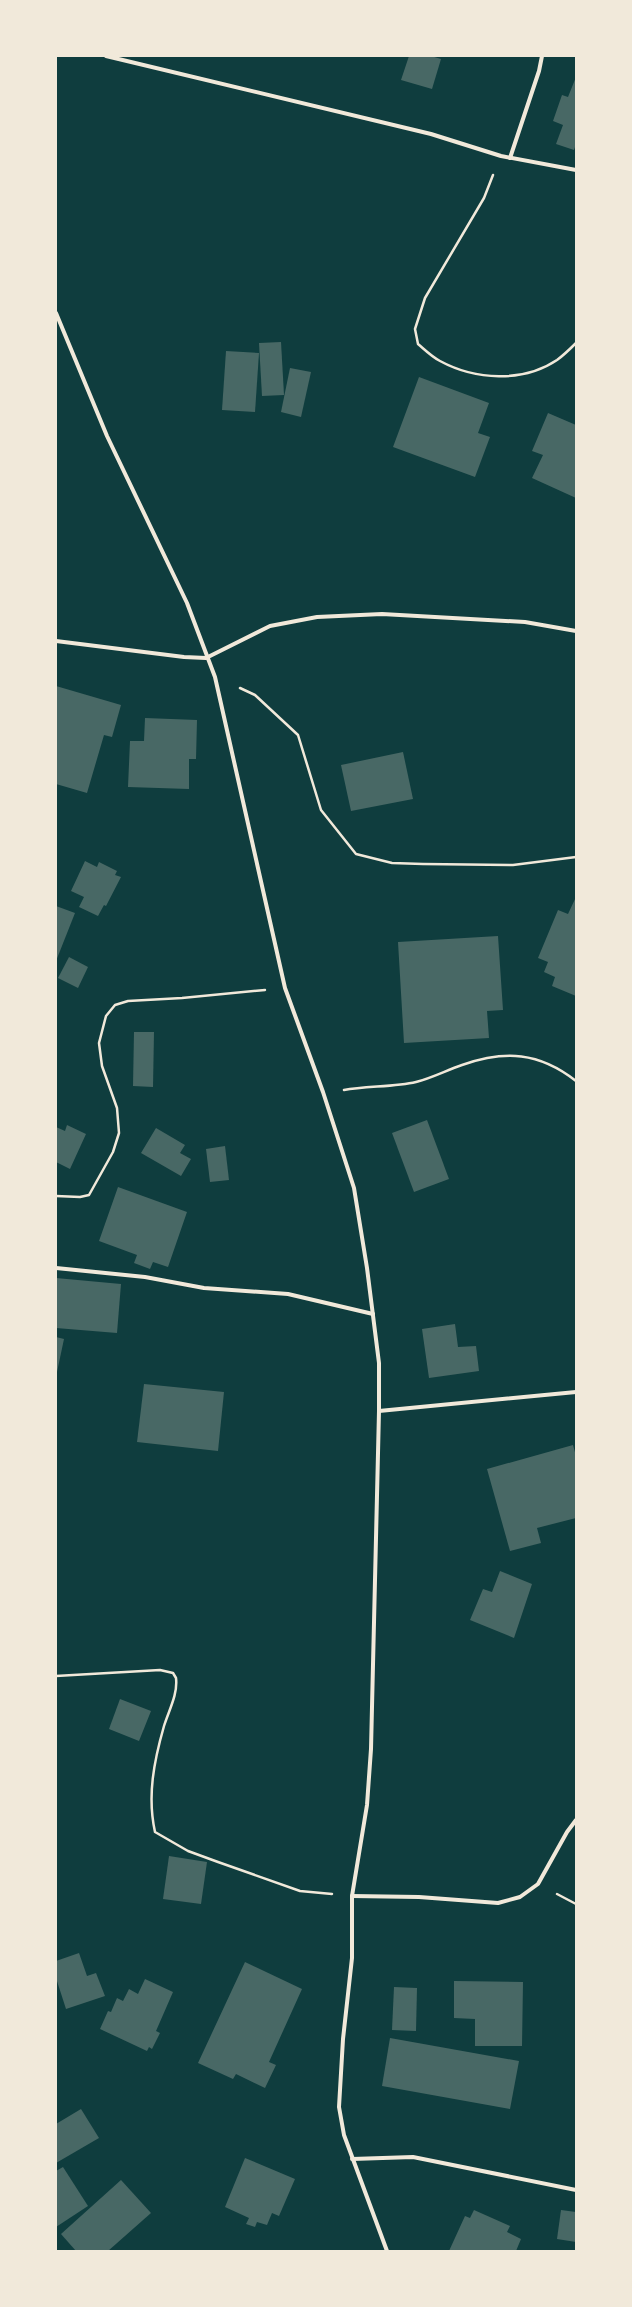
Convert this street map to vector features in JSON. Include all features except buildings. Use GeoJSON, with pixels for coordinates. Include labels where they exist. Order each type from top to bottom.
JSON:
{"type":"FeatureCollection","features":[{"type":"Feature","properties":{"kind":"street"},"geometry":{"type":"LineString","coordinates":[[106,56],[431,134],[470,148],[501,156],[576,170]]}},
{"type":"Feature","properties":{"kind":"street"},"geometry":{"type":"LineString","coordinates":[[510,158],[539,71],[542,56]]}},
{"type":"Feature","properties":{"kind":"street"},"geometry":{"type":"LineString","coordinates":[[56,313],[107,436],[187,603],[206,658],[215,677],[285,988],[323,1092],[354,1188],[379,1363],[379,1411],[371,1749],[367,1805],[352,1896],[352,1958],[343,2039],[339,2107],[344,2135],[387,2251]]}},
{"type":"Feature","properties":{"kind":"street"},"geometry":{"type":"LineString","coordinates":[[56,640],[184,657],[206,658],[270,626],[317,617],[382,614],[525,622],[576,631]]}},
{"type":"Feature","properties":{"kind":"street"},"geometry":{"type":"LineString","coordinates":[[56,1268],[145,1277],[204,1288],[288,1294],[373,1314]]}},
{"type":"Feature","properties":{"kind":"street"},"geometry":{"type":"LineString","coordinates":[[379,1411],[576,1392]]}},
{"type":"Feature","properties":{"kind":"street"},"geometry":{"type":"LineString","coordinates":[[352,1896],[419,1897],[498,1902],[520,1897],[538,1884],[567,1832],[576,1820]]}},
{"type":"Feature","properties":{"kind":"street"},"geometry":{"type":"LineString","coordinates":[[352,2159],[413,2157],[576,2190]]}},
{"type":"Feature","properties":{"kind":"path"},"geometry":{"type":"LineString","coordinates":[[501,156],[484,198],[426,298],[415,329],[418,344],[439,361],[466,372],[499,377],[529,373],[556,360],[576,344]]}},
{"type":"Feature","properties":{"kind":"path"},"geometry":{"type":"LineString","coordinates":[[215,677],[255,695],[298,735],[321,810],[356,854],[392,863],[423,864],[513,865],[576,857]]}},
{"type":"Feature","properties":{"kind":"path"},"geometry":{"type":"LineString","coordinates":[[56,1196],[80,1197],[88,1195],[113,1152],[119,1133],[117,1108],[102,1066],[99,1043],[106,1016],[115,1005],[128,1001],[182,998],[285,988]]}},
{"type":"Feature","properties":{"kind":"path"},"geometry":{"type":"LineString","coordinates":[[323,1092],[416,1082],[464,1064],[510,1054],[528,1056],[546,1063],[576,1081]]}},
{"type":"Feature","properties":{"kind":"path"},"geometry":{"type":"LineString","coordinates":[[56,1676],[160,1670],[173,1673],[176,1678],[175,1693],[155,1756],[150,1810],[155,1832],[188,1851],[300,1890],[352,1896]]}}]}
